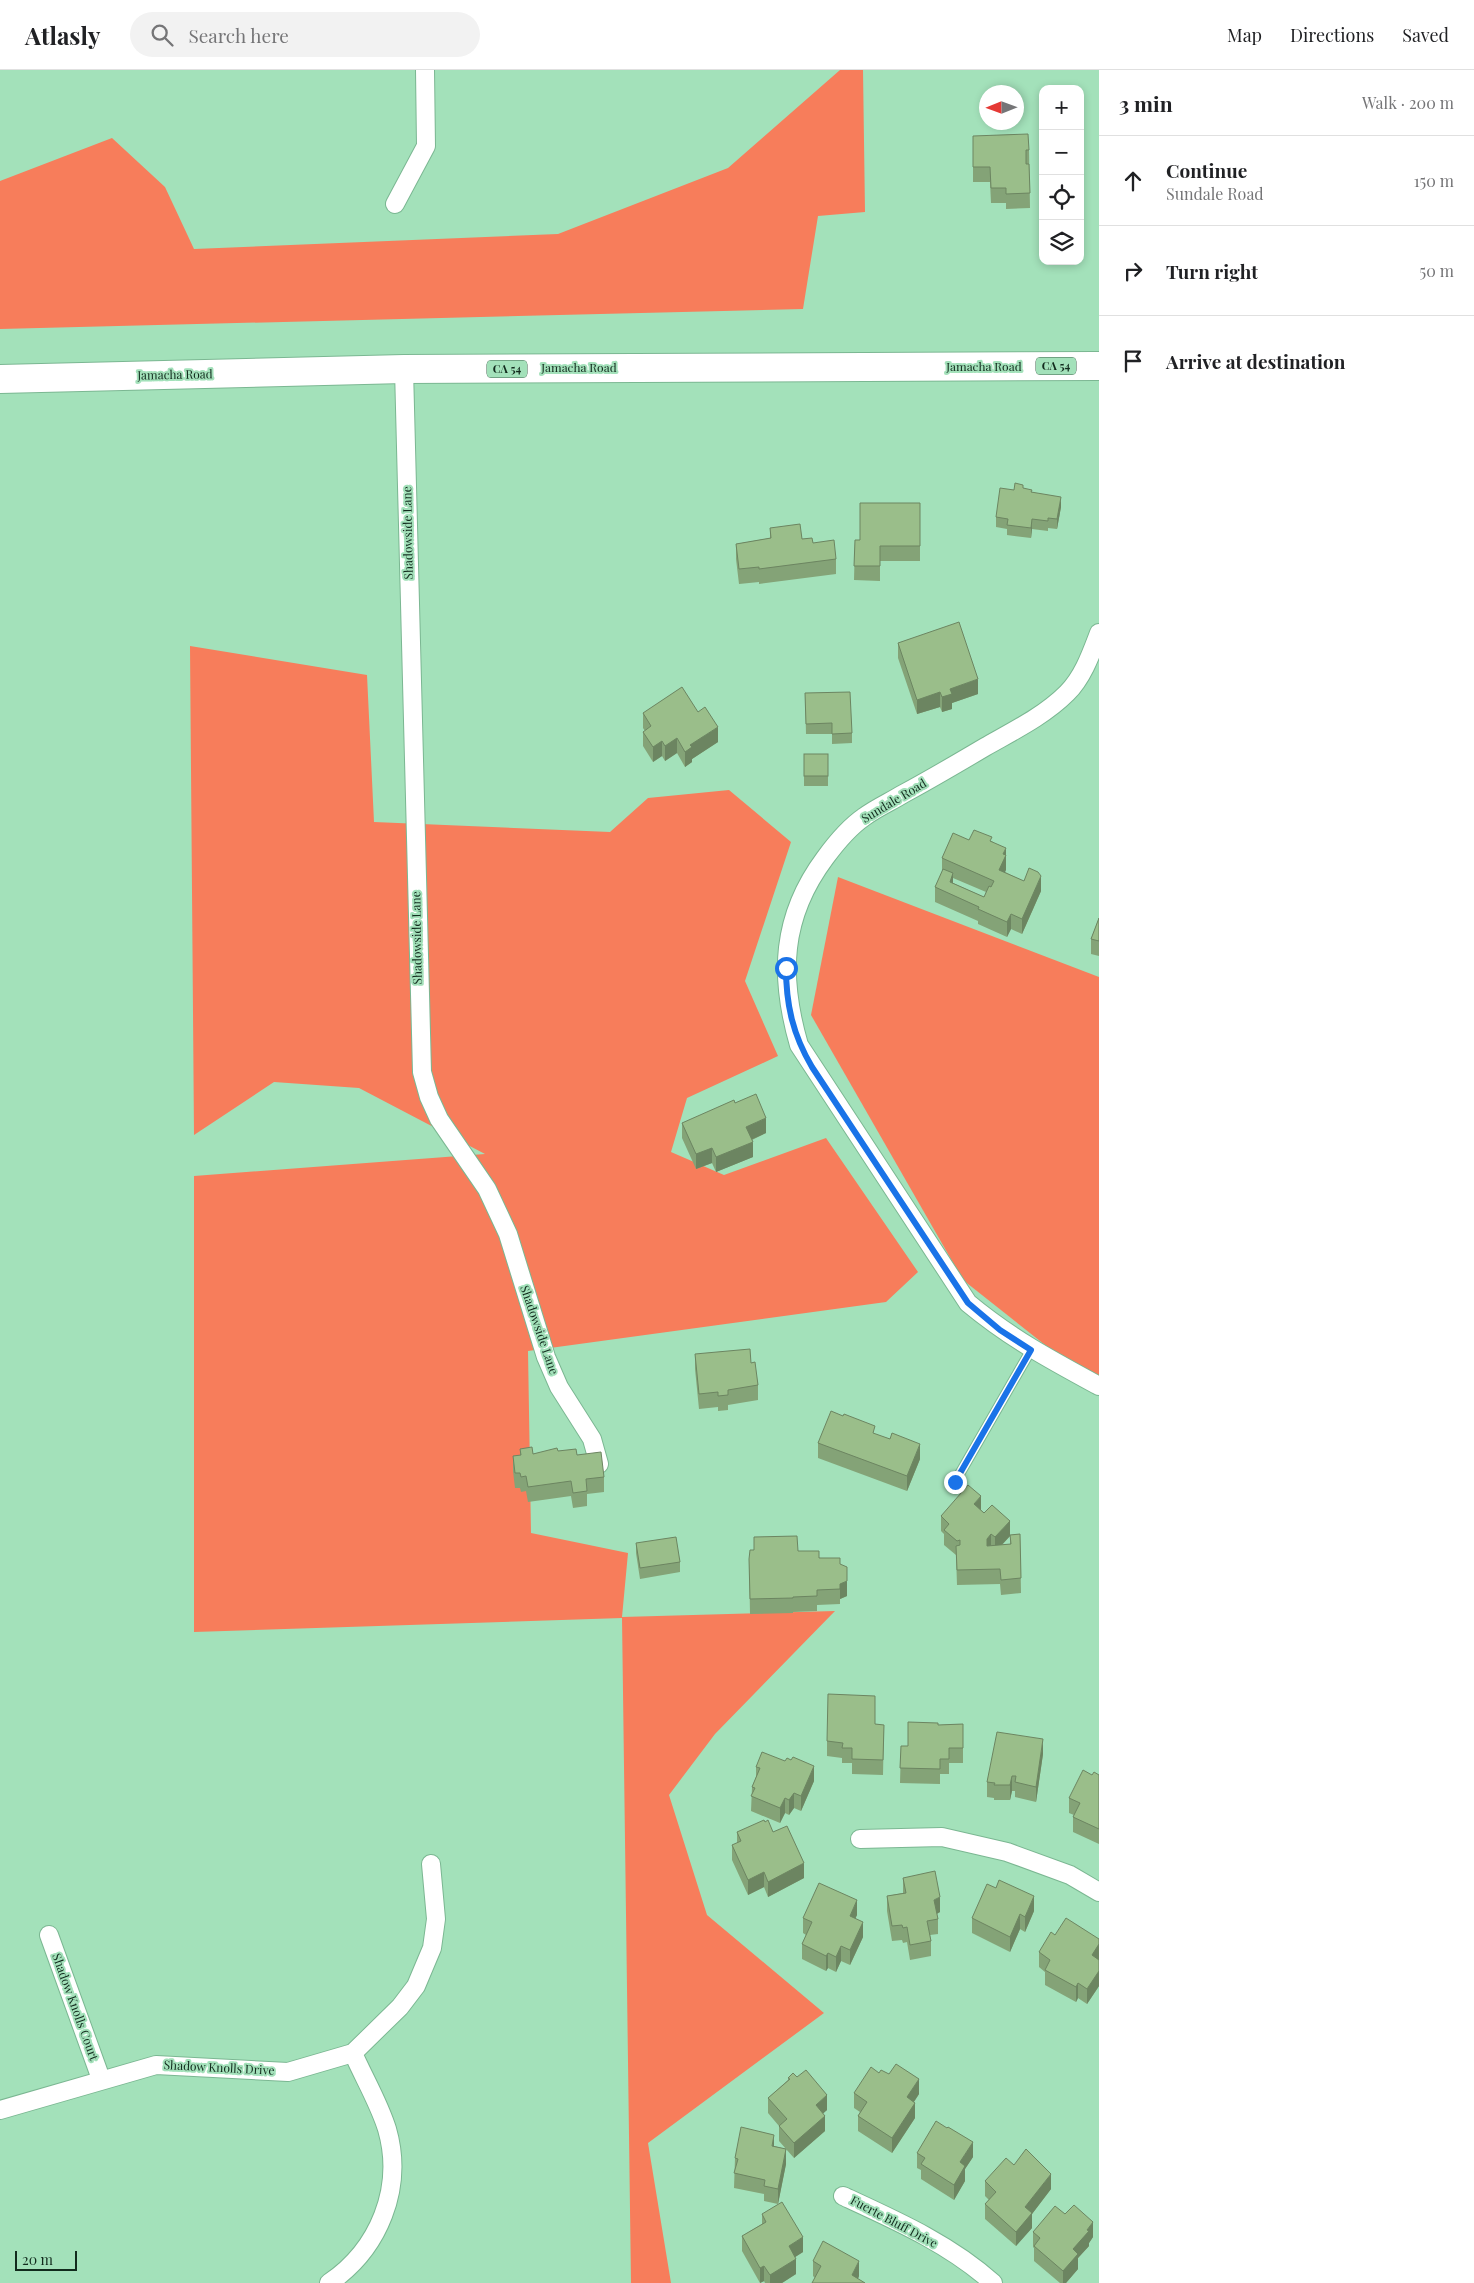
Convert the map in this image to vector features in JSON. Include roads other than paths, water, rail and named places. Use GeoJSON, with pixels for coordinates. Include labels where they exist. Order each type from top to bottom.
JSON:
{"type":"FeatureCollection","features":[{"type":"Feature","properties":{"kind":"main road","name":"Jamacha Road"},"geometry":{"type":"LineString","coordinates":[[0,379],[404,369],[1099,366]]}},
{"type":"Feature","properties":{"kind":"street"},"geometry":{"type":"LineString","coordinates":[[395,204],[426,146],[425,70]]}},
{"type":"Feature","properties":{"kind":"street","name":"Shadowside Lane"},"geometry":{"type":"LineString","coordinates":[[404,369],[420,1053],[422,1072],[429,1097],[439,1119],[487,1189],[510,1243],[546,1357],[559,1387],[592,1439],[599,1464]]}},
{"type":"Feature","properties":{"kind":"street","name":"Sundale Road"},"geometry":{"type":"LineString","coordinates":[[1099,633],[1085,667],[1068,692],[1043,713],[864,817],[839,840],[812,875],[801,896],[793,918],[788,942],[786,985],[790,1014],[799,1045],[968,1303],[1000,1330],[1031,1350],[1099,1386]]}},
{"type":"Feature","properties":{"kind":"street"},"geometry":{"type":"LineString","coordinates":[[860,1839],[942,1838],[1007,1852],[1070,1875],[1099,1892]]}},
{"type":"Feature","properties":{"kind":"street"},"geometry":{"type":"LineString","coordinates":[[329,2283],[343,2274],[370,2242],[380,2224],[391,2186],[392,2158],[387,2130],[352,2053],[400,2007],[416,1986],[432,1948],[436,1919],[431,1864]]}},
{"type":"Feature","properties":{"kind":"street","name":"Shadow Knolls Court"},"geometry":{"type":"LineString","coordinates":[[49,1935],[101,2079]]}},
{"type":"Feature","properties":{"kind":"street","name":"Shadow Knolls Drive"},"geometry":{"type":"LineString","coordinates":[[0,2110],[101,2079],[156,2065],[288,2072],[352,2053]]}},
{"type":"Feature","properties":{"kind":"street","name":"Fuerte Bluff Drive"},"geometry":{"type":"LineString","coordinates":[[843,2196],[919,2232],[981,2272],[993,2283]]}},
{"type":"Feature","properties":{"kind":"lane"},"geometry":{"type":"LineString","coordinates":[[955,1482],[1031,1350]]}}]}
